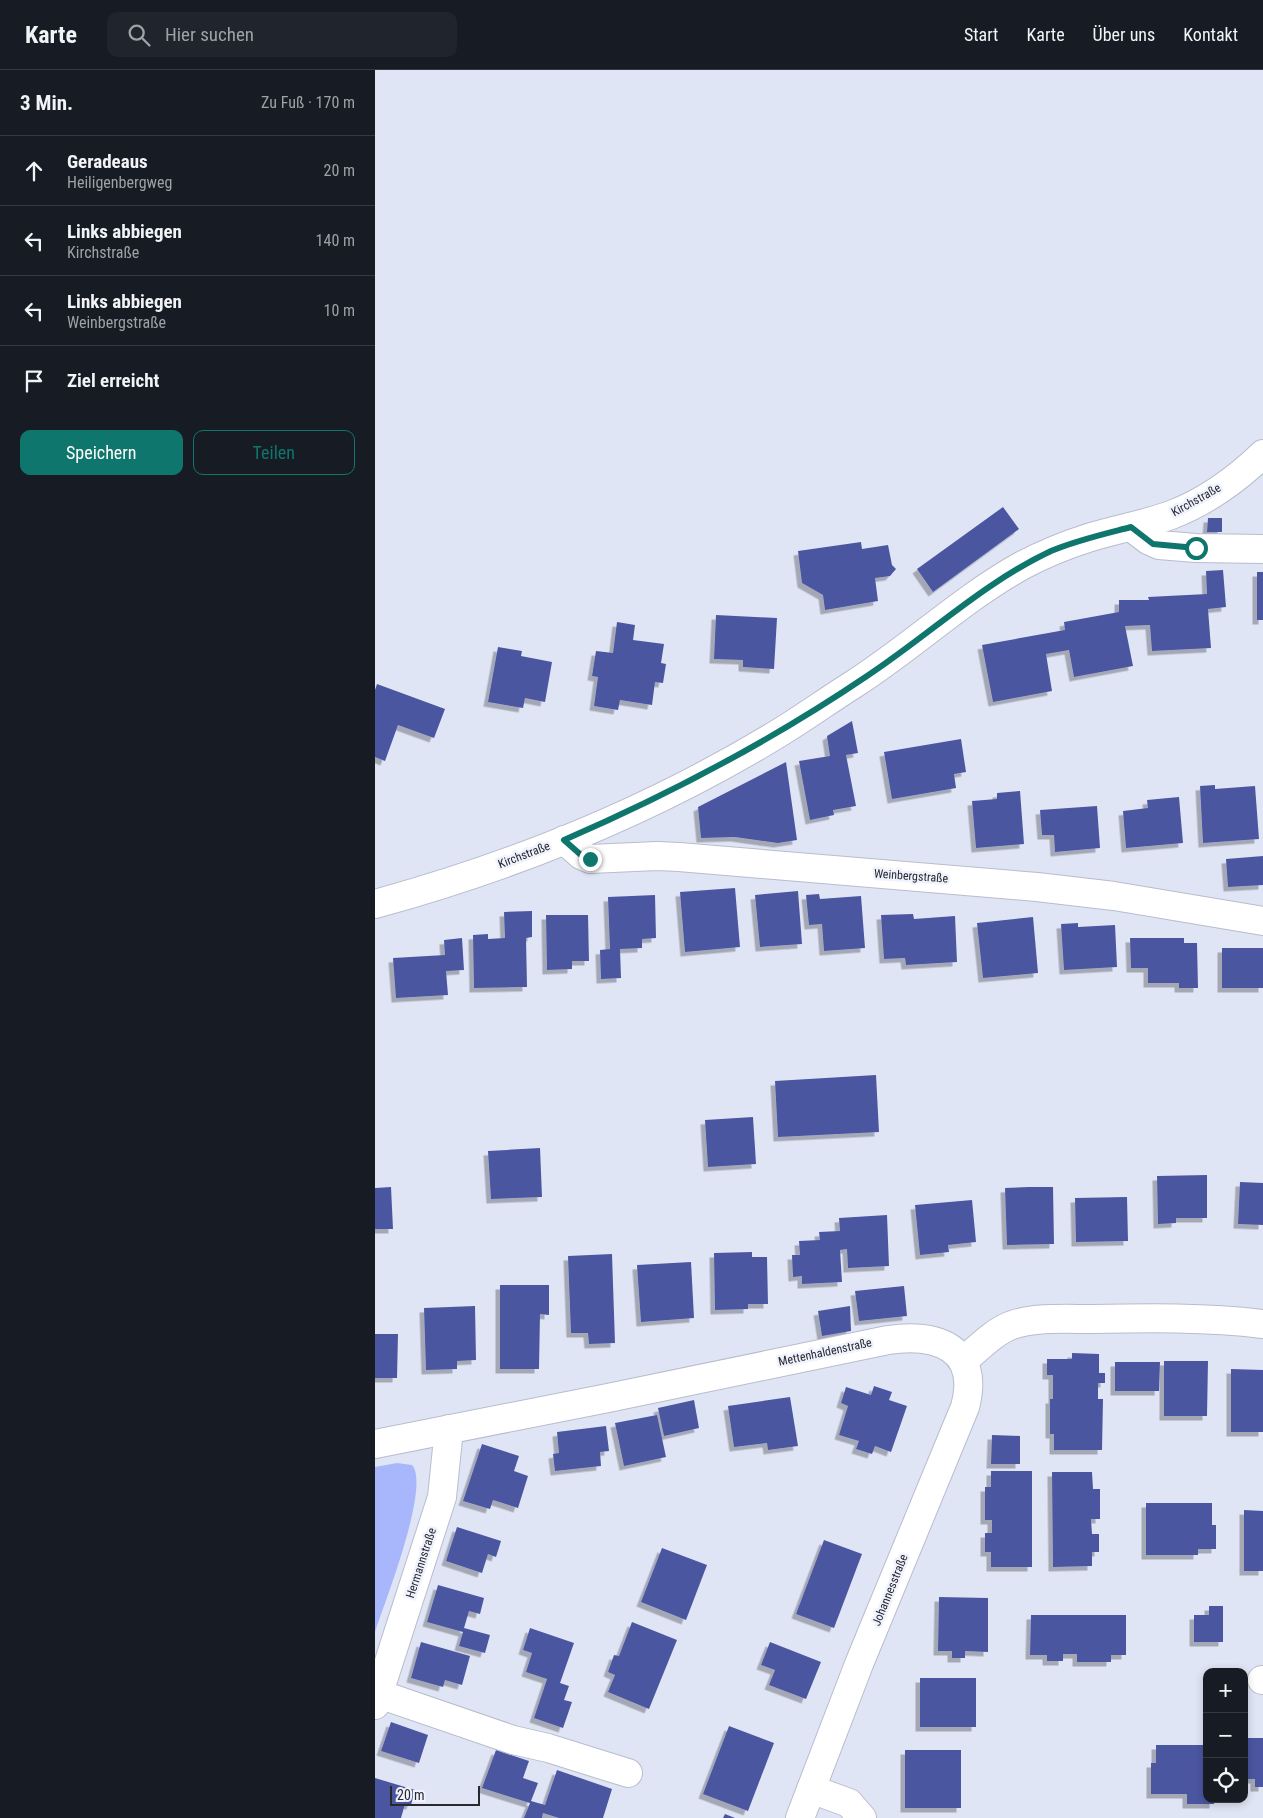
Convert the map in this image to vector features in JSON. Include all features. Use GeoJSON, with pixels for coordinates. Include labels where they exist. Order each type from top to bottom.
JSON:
{"type":"FeatureCollection","features":[{"type":"Feature","properties":{"kind":"street","name":"Kirchstraße"},"geometry":{"type":"LineString","coordinates":[[375,904],[455,880],[564,840],[637,808],[709,772],[774,736],[867,676],[979,593],[1024,565],[1071,544],[1168,516],[1197,502],[1244,471],[1263,454]]}},
{"type":"Feature","properties":{"kind":"street"},"geometry":{"type":"LineString","coordinates":[[1131,527],[1147,540],[1159,545],[1196,548],[1263,549]]}},
{"type":"Feature","properties":{"kind":"street","name":"Weinbergstraße"},"geometry":{"type":"LineString","coordinates":[[564,840],[581,855],[594,860],[657,856],[679,857],[989,882],[1114,896],[1263,921]]}},
{"type":"Feature","properties":{"kind":"street"},"geometry":{"type":"LineString","coordinates":[[963,1361],[999,1332],[1022,1322],[1072,1319],[1170,1318],[1263,1324]]}},
{"type":"Feature","properties":{"kind":"street","name":"Mettenhaldenstraße"},"geometry":{"type":"LineString","coordinates":[[375,1444],[899,1338],[923,1338],[940,1342],[963,1361]]}},
{"type":"Feature","properties":{"kind":"street","name":"Johannesstraße"},"geometry":{"type":"LineString","coordinates":[[800,1818],[859,1664],[964,1411],[968,1398],[969,1375],[963,1361]]}},
{"type":"Feature","properties":{"kind":"street","name":"Hermannstraße"},"geometry":{"type":"LineString","coordinates":[[449,1429],[442,1497],[377,1700],[513,1740],[548,1748],[628,1773]]}},
{"type":"Feature","properties":{"kind":"street"},"geometry":{"type":"LineString","coordinates":[[811,1789],[849,1804],[862,1818]]}},
{"type":"Feature","properties":{"kind":"shaded area"},"geometry":{"type":"Polygon","coordinates":[[[397,1463],[412,1465],[416,1477],[415,1496],[404,1546],[375,1632],[375,1467],[397,1463]]]}},
{"type":"Feature","properties":{"kind":"building"},"geometry":{"type":"Polygon","coordinates":[[[1003,507],[1019,529],[933,592],[917,569],[1003,507]]]}},
{"type":"Feature","properties":{"kind":"building"},"geometry":{"type":"Polygon","coordinates":[[[1208,518],[1222,518],[1222,532],[1207,532],[1208,518]]]}},
{"type":"Feature","properties":{"kind":"building"},"geometry":{"type":"Polygon","coordinates":[[[861,542],[862,549],[888,545],[892,565],[896,569],[890,576],[875,578],[878,601],[825,610],[823,595],[802,583],[798,551],[861,542]]]}},
{"type":"Feature","properties":{"kind":"building"},"geometry":{"type":"Polygon","coordinates":[[[1223,570],[1226,607],[1208,609],[1211,648],[1152,651],[1150,625],[1125,626],[1133,666],[1074,677],[1069,650],[1046,654],[1052,691],[993,702],[982,645],[1065,630],[1064,622],[1119,612],[1119,600],[1149,600],[1148,597],[1207,594],[1206,571],[1223,570]]]}},
{"type":"Feature","properties":{"kind":"building"},"geometry":{"type":"Polygon","coordinates":[[[1257,572],[1263,572],[1263,620],[1257,620],[1257,572]]]}},
{"type":"Feature","properties":{"kind":"building"},"geometry":{"type":"Polygon","coordinates":[[[716,615],[777,618],[774,669],[743,667],[743,660],[714,659],[716,615]]]}},
{"type":"Feature","properties":{"kind":"building"},"geometry":{"type":"Polygon","coordinates":[[[617,622],[635,625],[633,640],[664,644],[661,663],[666,664],[663,683],[655,682],[652,705],[620,700],[618,710],[594,706],[598,677],[592,676],[596,651],[613,653],[617,622]]]}},
{"type":"Feature","properties":{"kind":"building"},"geometry":{"type":"Polygon","coordinates":[[[498,647],[522,651],[521,656],[552,662],[545,702],[525,698],[523,708],[488,702],[498,647]]]}},
{"type":"Feature","properties":{"kind":"building"},"geometry":{"type":"Polygon","coordinates":[[[377,684],[445,709],[434,738],[398,725],[385,761],[375,757],[375,690],[377,684]]]}},
{"type":"Feature","properties":{"kind":"building"},"geometry":{"type":"Polygon","coordinates":[[[852,721],[858,753],[846,755],[856,806],[833,810],[834,815],[810,820],[799,761],[830,756],[827,736],[852,721]]]}},
{"type":"Feature","properties":{"kind":"building"},"geometry":{"type":"Polygon","coordinates":[[[961,739],[966,772],[954,774],[956,788],[892,799],[884,752],[961,739]]]}},
{"type":"Feature","properties":{"kind":"building"},"geometry":{"type":"Polygon","coordinates":[[[786,762],[797,840],[778,843],[735,837],[701,838],[698,807],[786,762]]]}},
{"type":"Feature","properties":{"kind":"building"},"geometry":{"type":"Polygon","coordinates":[[[1215,785],[1215,789],[1255,786],[1259,839],[1203,843],[1200,786],[1215,785]]]}},
{"type":"Feature","properties":{"kind":"building"},"geometry":{"type":"Polygon","coordinates":[[[1020,791],[1024,844],[976,848],[972,801],[997,799],[997,793],[1020,791]]]}},
{"type":"Feature","properties":{"kind":"building"},"geometry":{"type":"Polygon","coordinates":[[[1179,797],[1183,843],[1126,848],[1123,811],[1148,808],[1147,800],[1179,797]]]}},
{"type":"Feature","properties":{"kind":"building"},"geometry":{"type":"Polygon","coordinates":[[[1097,806],[1100,848],[1055,852],[1054,835],[1042,835],[1040,810],[1097,806]]]}},
{"type":"Feature","properties":{"kind":"building"},"geometry":{"type":"Polygon","coordinates":[[[1263,856],[1263,885],[1228,887],[1226,859],[1263,856]]]}},
{"type":"Feature","properties":{"kind":"building"},"geometry":{"type":"Polygon","coordinates":[[[735,888],[740,947],[685,952],[680,892],[735,888]]]}},
{"type":"Feature","properties":{"kind":"building"},"geometry":{"type":"Polygon","coordinates":[[[798,891],[802,944],[760,947],[755,895],[798,891]]]}},
{"type":"Feature","properties":{"kind":"building"},"geometry":{"type":"Polygon","coordinates":[[[819,894],[820,899],[861,896],[865,948],[824,951],[822,924],[809,925],[806,895],[819,894]]]}},
{"type":"Feature","properties":{"kind":"building"},"geometry":{"type":"Polygon","coordinates":[[[655,895],[656,938],[642,939],[642,948],[620,949],[621,978],[601,979],[600,950],[610,949],[608,897],[655,895]]]}},
{"type":"Feature","properties":{"kind":"building"},"geometry":{"type":"Polygon","coordinates":[[[532,911],[532,937],[526,938],[527,987],[474,988],[473,935],[488,934],[488,939],[505,938],[504,912],[532,911]]]}},
{"type":"Feature","properties":{"kind":"building"},"geometry":{"type":"Polygon","coordinates":[[[913,914],[914,919],[955,916],[957,962],[906,965],[905,958],[884,959],[881,915],[913,914]]]}},
{"type":"Feature","properties":{"kind":"building"},"geometry":{"type":"Polygon","coordinates":[[[546,915],[588,915],[589,961],[572,961],[572,969],[547,970],[546,915]]]}},
{"type":"Feature","properties":{"kind":"building"},"geometry":{"type":"Polygon","coordinates":[[[1033,917],[1038,973],[983,978],[977,923],[1033,917]]]}},
{"type":"Feature","properties":{"kind":"building"},"geometry":{"type":"Polygon","coordinates":[[[1078,923],[1078,927],[1115,925],[1117,967],[1064,970],[1061,924],[1078,923]]]}},
{"type":"Feature","properties":{"kind":"building"},"geometry":{"type":"Polygon","coordinates":[[[462,938],[464,970],[446,971],[448,995],[396,998],[393,958],[445,955],[444,940],[462,938]]]}},
{"type":"Feature","properties":{"kind":"building"},"geometry":{"type":"Polygon","coordinates":[[[1130,938],[1184,938],[1184,943],[1197,943],[1198,988],[1179,988],[1179,983],[1148,983],[1148,968],[1131,968],[1130,938]]]}},
{"type":"Feature","properties":{"kind":"building"},"geometry":{"type":"Polygon","coordinates":[[[1222,948],[1263,948],[1263,988],[1222,988],[1222,948]]]}},
{"type":"Feature","properties":{"kind":"building"},"geometry":{"type":"Polygon","coordinates":[[[876,1075],[879,1132],[778,1137],[775,1081],[876,1075]]]}},
{"type":"Feature","properties":{"kind":"building"},"geometry":{"type":"Polygon","coordinates":[[[753,1117],[756,1164],[708,1167],[705,1120],[753,1117]]]}},
{"type":"Feature","properties":{"kind":"building"},"geometry":{"type":"Polygon","coordinates":[[[540,1148],[542,1197],[491,1199],[488,1151],[540,1148]]]}},
{"type":"Feature","properties":{"kind":"building"},"geometry":{"type":"Polygon","coordinates":[[[1207,1175],[1207,1218],[1176,1218],[1176,1223],[1158,1224],[1157,1176],[1207,1175]]]}},
{"type":"Feature","properties":{"kind":"building"},"geometry":{"type":"Polygon","coordinates":[[[1240,1182],[1263,1183],[1263,1225],[1238,1224],[1240,1182]]]}},
{"type":"Feature","properties":{"kind":"building"},"geometry":{"type":"Polygon","coordinates":[[[391,1187],[393,1229],[375,1229],[375,1188],[391,1187]]]}},
{"type":"Feature","properties":{"kind":"building"},"geometry":{"type":"Polygon","coordinates":[[[1053,1187],[1054,1244],[1007,1245],[1005,1188],[1053,1187]]]}},
{"type":"Feature","properties":{"kind":"building"},"geometry":{"type":"Polygon","coordinates":[[[1127,1197],[1128,1241],[1076,1242],[1075,1198],[1127,1197]]]}},
{"type":"Feature","properties":{"kind":"building"},"geometry":{"type":"Polygon","coordinates":[[[972,1200],[976,1242],[948,1245],[949,1252],[920,1255],[915,1205],[972,1200]]]}},
{"type":"Feature","properties":{"kind":"building"},"geometry":{"type":"Polygon","coordinates":[[[887,1215],[889,1266],[848,1268],[847,1249],[840,1250],[842,1282],[802,1284],[802,1276],[793,1277],[792,1255],[800,1255],[799,1241],[820,1240],[819,1232],[840,1231],[839,1218],[887,1215]]]}},
{"type":"Feature","properties":{"kind":"building"},"geometry":{"type":"Polygon","coordinates":[[[752,1252],[752,1257],[767,1257],[768,1304],[748,1304],[748,1309],[715,1310],[714,1253],[752,1252]]]}},
{"type":"Feature","properties":{"kind":"building"},"geometry":{"type":"Polygon","coordinates":[[[612,1254],[615,1343],[589,1344],[588,1333],[571,1333],[568,1256],[612,1254]]]}},
{"type":"Feature","properties":{"kind":"building"},"geometry":{"type":"Polygon","coordinates":[[[691,1262],[694,1318],[641,1322],[637,1265],[691,1262]]]}},
{"type":"Feature","properties":{"kind":"building"},"geometry":{"type":"Polygon","coordinates":[[[500,1285],[549,1285],[549,1315],[540,1314],[539,1369],[500,1369],[500,1285]]]}},
{"type":"Feature","properties":{"kind":"building"},"geometry":{"type":"Polygon","coordinates":[[[904,1286],[907,1316],[859,1321],[855,1291],[904,1286]]]}},
{"type":"Feature","properties":{"kind":"building"},"geometry":{"type":"Polygon","coordinates":[[[475,1306],[476,1360],[457,1361],[457,1369],[426,1370],[424,1308],[475,1306]]]}},
{"type":"Feature","properties":{"kind":"building"},"geometry":{"type":"Polygon","coordinates":[[[850,1306],[851,1331],[822,1336],[818,1311],[850,1306]]]}},
{"type":"Feature","properties":{"kind":"building"},"geometry":{"type":"Polygon","coordinates":[[[375,1334],[398,1334],[397,1378],[375,1378],[375,1334]]]}},
{"type":"Feature","properties":{"kind":"building"},"geometry":{"type":"Polygon","coordinates":[[[1072,1353],[1099,1354],[1099,1373],[1105,1373],[1105,1383],[1098,1383],[1098,1399],[1103,1399],[1102,1450],[1054,1450],[1054,1434],[1050,1434],[1050,1399],[1053,1399],[1053,1375],[1047,1375],[1047,1359],[1072,1359],[1072,1353]]]}},
{"type":"Feature","properties":{"kind":"building"},"geometry":{"type":"Polygon","coordinates":[[[1164,1361],[1208,1361],[1207,1416],[1164,1416],[1164,1361]]]}},
{"type":"Feature","properties":{"kind":"building"},"geometry":{"type":"Polygon","coordinates":[[[1115,1362],[1160,1362],[1159,1391],[1115,1391],[1115,1362]]]}},
{"type":"Feature","properties":{"kind":"building"},"geometry":{"type":"Polygon","coordinates":[[[1231,1369],[1263,1370],[1263,1432],[1231,1432],[1231,1369]]]}},
{"type":"Feature","properties":{"kind":"building"},"geometry":{"type":"Polygon","coordinates":[[[874,1386],[892,1392],[889,1400],[907,1406],[891,1452],[875,1446],[872,1454],[856,1449],[859,1441],[839,1435],[848,1406],[841,1403],[846,1387],[871,1395],[874,1386]]]}},
{"type":"Feature","properties":{"kind":"building"},"geometry":{"type":"Polygon","coordinates":[[[790,1397],[798,1446],[768,1450],[767,1443],[734,1447],[728,1406],[790,1397]]]}},
{"type":"Feature","properties":{"kind":"building"},"geometry":{"type":"Polygon","coordinates":[[[694,1400],[699,1428],[664,1436],[658,1408],[694,1400]]]}},
{"type":"Feature","properties":{"kind":"building"},"geometry":{"type":"Polygon","coordinates":[[[657,1415],[666,1457],[624,1466],[615,1423],[657,1415]]]}},
{"type":"Feature","properties":{"kind":"building"},"geometry":{"type":"Polygon","coordinates":[[[606,1426],[609,1451],[600,1452],[601,1466],[555,1471],[553,1454],[559,1453],[557,1432],[606,1426]]]}},
{"type":"Feature","properties":{"kind":"building"},"geometry":{"type":"Polygon","coordinates":[[[992,1435],[1020,1436],[1020,1464],[991,1464],[992,1435]]]}},
{"type":"Feature","properties":{"kind":"building"},"geometry":{"type":"Polygon","coordinates":[[[482,1444],[519,1456],[514,1471],[528,1476],[518,1508],[493,1500],[490,1509],[463,1501],[482,1444]]]}},
{"type":"Feature","properties":{"kind":"building"},"geometry":{"type":"Polygon","coordinates":[[[991,1471],[1032,1471],[1032,1567],[991,1567],[991,1552],[985,1552],[985,1533],[992,1533],[992,1520],[985,1520],[985,1487],[991,1487],[991,1471]]]}},
{"type":"Feature","properties":{"kind":"building"},"geometry":{"type":"Polygon","coordinates":[[[1052,1472],[1092,1472],[1093,1489],[1100,1489],[1100,1519],[1091,1519],[1092,1534],[1099,1534],[1099,1552],[1092,1552],[1092,1566],[1053,1567],[1052,1472]]]}},
{"type":"Feature","properties":{"kind":"building"},"geometry":{"type":"Polygon","coordinates":[[[1146,1503],[1212,1503],[1212,1525],[1216,1525],[1216,1549],[1198,1549],[1198,1555],[1146,1555],[1146,1503]]]}},
{"type":"Feature","properties":{"kind":"building"},"geometry":{"type":"Polygon","coordinates":[[[1244,1510],[1263,1511],[1263,1571],[1244,1571],[1244,1510]]]}},
{"type":"Feature","properties":{"kind":"building"},"geometry":{"type":"Polygon","coordinates":[[[457,1527],[501,1541],[496,1557],[488,1554],[482,1573],[446,1561],[457,1527]]]}},
{"type":"Feature","properties":{"kind":"building"},"geometry":{"type":"Polygon","coordinates":[[[824,1540],[862,1554],[834,1628],[796,1614],[824,1540]]]}},
{"type":"Feature","properties":{"kind":"building"},"geometry":{"type":"Polygon","coordinates":[[[662,1548],[707,1565],[686,1620],[641,1602],[662,1548]]]}},
{"type":"Feature","properties":{"kind":"building"},"geometry":{"type":"Polygon","coordinates":[[[438,1585],[484,1598],[480,1614],[469,1611],[464,1628],[490,1635],[485,1653],[459,1646],[463,1632],[427,1622],[438,1585]]]}},
{"type":"Feature","properties":{"kind":"building"},"geometry":{"type":"Polygon","coordinates":[[[939,1597],[988,1598],[988,1652],[965,1651],[965,1658],[952,1658],[952,1651],[938,1651],[939,1597]]]}},
{"type":"Feature","properties":{"kind":"building"},"geometry":{"type":"Polygon","coordinates":[[[1209,1606],[1223,1606],[1223,1642],[1194,1642],[1194,1615],[1209,1615],[1209,1606]]]}},
{"type":"Feature","properties":{"kind":"building"},"geometry":{"type":"Polygon","coordinates":[[[1031,1615],[1126,1615],[1126,1655],[1111,1655],[1111,1662],[1077,1662],[1077,1654],[1063,1654],[1063,1661],[1047,1661],[1047,1655],[1030,1655],[1031,1615]]]}},
{"type":"Feature","properties":{"kind":"building"},"geometry":{"type":"Polygon","coordinates":[[[632,1622],[677,1640],[649,1709],[608,1692],[615,1675],[608,1672],[614,1655],[619,1656],[632,1622]]]}},
{"type":"Feature","properties":{"kind":"building"},"geometry":{"type":"Polygon","coordinates":[[[530,1628],[574,1643],[560,1683],[569,1686],[564,1700],[572,1702],[563,1728],[534,1718],[547,1679],[526,1672],[532,1653],[523,1650],[530,1628]]]}},
{"type":"Feature","properties":{"kind":"building"},"geometry":{"type":"Polygon","coordinates":[[[421,1642],[470,1656],[462,1685],[445,1680],[443,1687],[411,1678],[421,1642]]]}},
{"type":"Feature","properties":{"kind":"building"},"geometry":{"type":"Polygon","coordinates":[[[770,1642],[821,1662],[806,1699],[769,1685],[775,1670],[761,1665],[770,1642]]]}},
{"type":"Feature","properties":{"kind":"building"},"geometry":{"type":"Polygon","coordinates":[[[920,1678],[976,1678],[976,1727],[920,1727],[920,1678]]]}},
{"type":"Feature","properties":{"kind":"building"},"geometry":{"type":"Polygon","coordinates":[[[391,1722],[428,1735],[419,1763],[381,1751],[391,1722]]]}},
{"type":"Feature","properties":{"kind":"building"},"geometry":{"type":"Polygon","coordinates":[[[729,1726],[774,1743],[748,1811],[703,1794],[729,1726]]]}},
{"type":"Feature","properties":{"kind":"building"},"geometry":{"type":"Polygon","coordinates":[[[1248,1738],[1263,1738],[1263,1787],[1255,1787],[1255,1779],[1248,1779],[1248,1738]]]}},
{"type":"Feature","properties":{"kind":"building"},"geometry":{"type":"Polygon","coordinates":[[[1156,1745],[1203,1745],[1203,1803],[1214,1804],[1187,1804],[1187,1794],[1151,1794],[1151,1763],[1156,1763],[1156,1745]]]}},
{"type":"Feature","properties":{"kind":"building"},"geometry":{"type":"Polygon","coordinates":[[[496,1750],[529,1761],[523,1778],[538,1783],[531,1801],[545,1805],[557,1770],[612,1789],[603,1818],[559,1818],[543,1813],[542,1818],[524,1818],[530,1803],[482,1788],[496,1750]]]}},
{"type":"Feature","properties":{"kind":"building"},"geometry":{"type":"Polygon","coordinates":[[[905,1750],[961,1750],[961,1808],[905,1808],[905,1750]]]}},
{"type":"Feature","properties":{"kind":"building"},"geometry":{"type":"Polygon","coordinates":[[[375,1778],[415,1790],[411,1805],[405,1804],[401,1818],[375,1818],[375,1778]]]}},
{"type":"Feature","properties":{"kind":"building"},"geometry":{"type":"Polygon","coordinates":[[[725,1814],[735,1818],[723,1818],[725,1814]]]}},
{"type":"Feature","properties":{"kind":"route"},"geometry":{"type":"LineString","coordinates":[[590,859],[581,855],[564,840],[637,808],[709,772],[774,736],[867,676],[992,584],[1036,558],[1088,538],[1131,527],[1153,544],[1196,548]]}}]}
